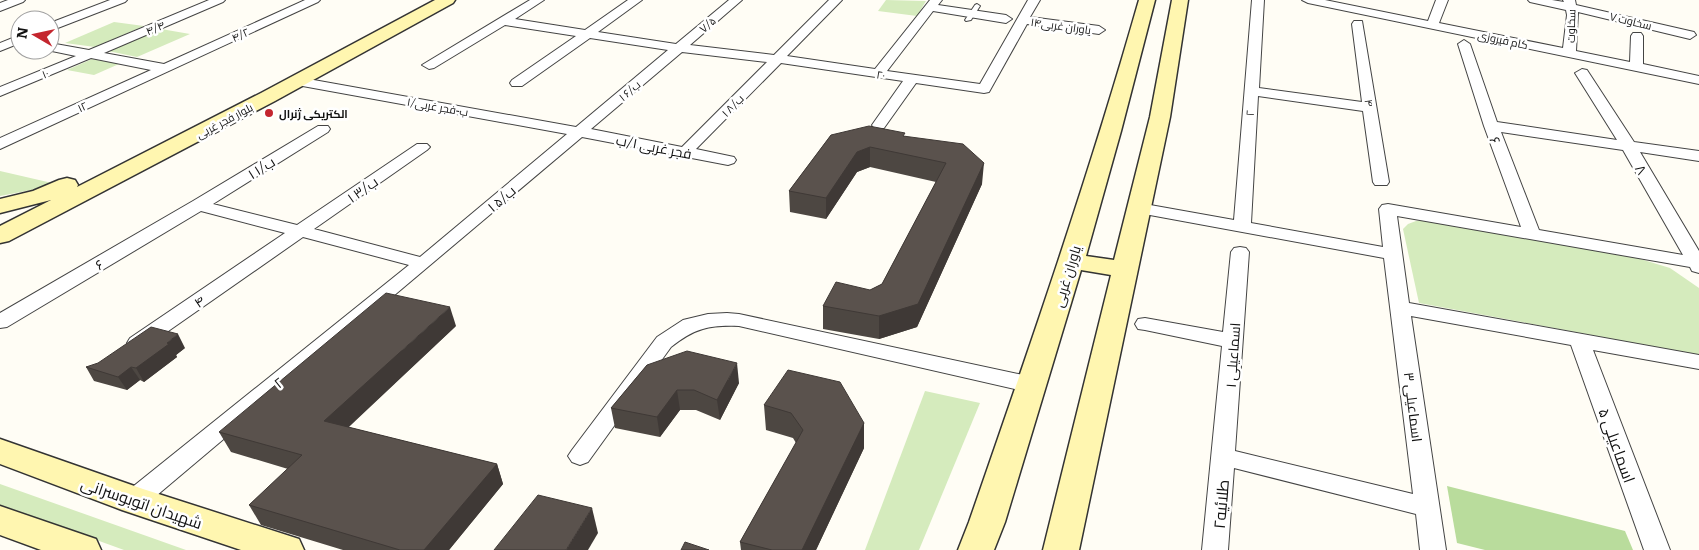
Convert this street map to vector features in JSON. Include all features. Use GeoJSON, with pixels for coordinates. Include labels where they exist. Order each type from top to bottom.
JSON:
{"type":"FeatureCollection","features":[{"type":"Feature","properties":{"kind":"main road","name":"بلوار فجر غربی"},"geometry":{"type":"LineString","coordinates":[[0,206],[41,196],[100,169],[419,0]]}},
{"type":"Feature","properties":{"kind":"main road","name":"بلوار فجر غربی"},"geometry":{"type":"LineString","coordinates":[[0,236],[66,203],[447,0]]}},
{"type":"Feature","properties":{"kind":"main road","name":"یاوران غربی"},"geometry":{"type":"LineString","coordinates":[[976,550],[1032,385],[1118,110],[1147,0]]}},
{"type":"Feature","properties":{"kind":"main road"},"geometry":{"type":"LineString","coordinates":[[1061,550],[1160,117],[1180,0]]}},
{"type":"Feature","properties":{"kind":"main road"},"geometry":{"type":"LineString","coordinates":[[41,196],[36,201],[37,204],[54,206],[66,203]]}},
{"type":"Feature","properties":{"kind":"main road"},"geometry":{"type":"LineString","coordinates":[[1071,261],[1125,270]]}},
{"type":"Feature","properties":{"kind":"main road","name":"شهیدان اتوبوسرانی"},"geometry":{"type":"LineString","coordinates":[[0,452],[134,500],[286,550]]}},
{"type":"Feature","properties":{"kind":"main road"},"geometry":{"type":"LineString","coordinates":[[0,520],[83,550]]}},
{"type":"Feature","properties":{"kind":"street"},"geometry":{"type":"LineString","coordinates":[[0,7],[19,0]]}},
{"type":"Feature","properties":{"kind":"street"},"geometry":{"type":"LineString","coordinates":[[60,23],[121,0]]}},
{"type":"Feature","properties":{"kind":"street","name":"۴/۴"},"geometry":{"type":"LineString","coordinates":[[90,55],[219,0]]}},
{"type":"Feature","properties":{"kind":"street","name":"۴/۲"},"geometry":{"type":"LineString","coordinates":[[165,68],[314,0]]}},
{"type":"Feature","properties":{"kind":"street"},"geometry":{"type":"LineString","coordinates":[[429,65],[538,0]]}},
{"type":"Feature","properties":{"kind":"street"},"geometry":{"type":"LineString","coordinates":[[517,83],[636,0]]}},
{"type":"Feature","properties":{"kind":"street","name":"۷/۵"},"geometry":{"type":"LineString","coordinates":[[678,48],[736,0]]}},
{"type":"Feature","properties":{"kind":"street","name":"۱ ب/۸"},"geometry":{"type":"LineString","coordinates":[[685,152],[836,0]]}},
{"type":"Feature","properties":{"kind":"street"},"geometry":{"type":"LineString","coordinates":[[1023,20],[1034,0]]}},
{"type":"Feature","properties":{"kind":"street","name":"۲"},"geometry":{"type":"LineString","coordinates":[[1242,226],[1258,0]]}},
{"type":"Feature","properties":{"kind":"street","name":"کام فیروزی"},"geometry":{"type":"LineString","coordinates":[[1308,0],[1355,4],[1432,25],[1699,80]]}},
{"type":"Feature","properties":{"kind":"street"},"geometry":{"type":"LineString","coordinates":[[1432,25],[1442,0]]}},
{"type":"Feature","properties":{"kind":"street"},"geometry":{"type":"LineString","coordinates":[[1534,0],[1570,3]]}},
{"type":"Feature","properties":{"kind":"street","name":"سخاوت ۷"},"geometry":{"type":"LineString","coordinates":[[1570,3],[1690,35]]}},
{"type":"Feature","properties":{"kind":"street","name":"سخاوت"},"geometry":{"type":"LineString","coordinates":[[1570,3],[1573,15],[1570,53]]}},
{"type":"Feature","properties":{"kind":"street"},"geometry":{"type":"LineString","coordinates":[[878,74],[933,4],[1006,19]]}},
{"type":"Feature","properties":{"kind":"street","name":"۲۰"},"geometry":{"type":"LineString","coordinates":[[504,21],[678,48],[779,59],[984,89],[1023,20]]}},
{"type":"Feature","properties":{"kind":"street","name":"یاوران غربی۱۴"},"geometry":{"type":"LineString","coordinates":[[1023,20],[1099,30]]}},
{"type":"Feature","properties":{"kind":"street","name":"۴"},"geometry":{"type":"LineString","coordinates":[[1358,24],[1381,182]]}},
{"type":"Feature","properties":{"kind":"street"},"geometry":{"type":"LineString","coordinates":[[1636,67],[1637,36]]}},
{"type":"Feature","properties":{"kind":"street","name":"۶"},"geometry":{"type":"LineString","coordinates":[[1464,44],[1491,126],[1532,234]]}},
{"type":"Feature","properties":{"kind":"street","name":"۱ ب/۶"},"geometry":{"type":"LineString","coordinates":[[579,132],[678,48]]}},
{"type":"Feature","properties":{"kind":"street"},"geometry":{"type":"LineString","coordinates":[[60,49],[165,68]]}},
{"type":"Feature","properties":{"kind":"street","name":"۱۰"},"geometry":{"type":"LineString","coordinates":[[0,92],[90,55]]}},
{"type":"Feature","properties":{"kind":"street","name":"۱۲"},"geometry":{"type":"LineString","coordinates":[[0,144],[165,68]]}},
{"type":"Feature","properties":{"kind":"street","name":"۸"},"geometry":{"type":"LineString","coordinates":[[1582,72],[1629,146],[1698,265]]}},
{"type":"Feature","properties":{"kind":"street"},"geometry":{"type":"LineString","coordinates":[[879,125],[912,79]]}},
{"type":"Feature","properties":{"kind":"street","name":"۱/ب-فجر غربی"},"geometry":{"type":"LineString","coordinates":[[297,81],[579,132]]}},
{"type":"Feature","properties":{"kind":"street"},"geometry":{"type":"LineString","coordinates":[[1251,91],[1371,108]]}},
{"type":"Feature","properties":{"kind":"street"},"geometry":{"type":"LineString","coordinates":[[1491,126],[1699,156]]}},
{"type":"Feature","properties":{"kind":"street","name":"۱ ب/۱"},"geometry":{"type":"LineString","coordinates":[[199,205],[323,129]]}},
{"type":"Feature","properties":{"kind":"street","name":"فجر غربی ۱/ب"},"geometry":{"type":"LineString","coordinates":[[579,132],[728,160]]}},
{"type":"Feature","properties":{"kind":"street","name":"۱ ب/۵"},"geometry":{"type":"LineString","coordinates":[[423,263],[579,132]]}},
{"type":"Feature","properties":{"kind":"street","name":"۱ ب/۳"},"geometry":{"type":"LineString","coordinates":[[301,232],[422,147]]}},
{"type":"Feature","properties":{"kind":"street"},"geometry":{"type":"LineString","coordinates":[[199,205],[423,263]]}},
{"type":"Feature","properties":{"kind":"street","name":"۶"},"geometry":{"type":"LineString","coordinates":[[0,322],[199,205]]}},
{"type":"Feature","properties":{"kind":"street"},"geometry":{"type":"LineString","coordinates":[[1139,208],[1392,254]]}},
{"type":"Feature","properties":{"kind":"street","name":"اسماعیلی ۳"},"geometry":{"type":"LineString","coordinates":[[1433,550],[1392,254],[1388,210],[1532,234]]}},
{"type":"Feature","properties":{"kind":"street","name":"۴"},"geometry":{"type":"LineString","coordinates":[[122,353],[301,232]]}},
{"type":"Feature","properties":{"kind":"street"},"geometry":{"type":"LineString","coordinates":[[1532,234],[1698,265]]}},
{"type":"Feature","properties":{"kind":"street","name":"اسماعیلی ۱"},"geometry":{"type":"LineString","coordinates":[[1224,458],[1240,252]]}},
{"type":"Feature","properties":{"kind":"street","name":"۲"},"geometry":{"type":"LineString","coordinates":[[134,500],[423,263]]}},
{"type":"Feature","properties":{"kind":"street"},"geometry":{"type":"LineString","coordinates":[[1400,308],[1699,362]]}},
{"type":"Feature","properties":{"kind":"street"},"geometry":{"type":"LineString","coordinates":[[580,456],[664,342],[679,330],[714,318],[739,320],[1032,385]]}},
{"type":"Feature","properties":{"kind":"street"},"geometry":{"type":"LineString","coordinates":[[1145,324],[1233,341]]}},
{"type":"Feature","properties":{"kind":"street","name":"اسماعیلی ۵"},"geometry":{"type":"LineString","coordinates":[[1579,340],[1657,550]]}},
{"type":"Feature","properties":{"kind":"street"},"geometry":{"type":"LineString","coordinates":[[1224,458],[1426,507]]}},
{"type":"Feature","properties":{"kind":"street","name":"طلائیه۲"},"geometry":{"type":"LineString","coordinates":[[1215,550],[1224,458]]}},
{"type":"Feature","properties":{"kind":"green space"},"geometry":{"type":"Polygon","coordinates":[[[886,0],[926,1],[917,16],[878,11],[886,0]]]}},
{"type":"Feature","properties":{"kind":"green space"},"geometry":{"type":"Polygon","coordinates":[[[114,22],[144,26],[95,47],[65,43],[114,22]]]}},
{"type":"Feature","properties":{"kind":"green space"},"geometry":{"type":"Polygon","coordinates":[[[161,29],[190,34],[137,57],[108,51],[161,29]]]}},
{"type":"Feature","properties":{"kind":"green space"},"geometry":{"type":"Polygon","coordinates":[[[92,59],[119,64],[94,75],[67,70],[92,59]]]}},
{"type":"Feature","properties":{"kind":"green space"},"geometry":{"type":"Polygon","coordinates":[[[0,171],[52,183],[42,188],[0,196],[0,171]]]}},
{"type":"Feature","properties":{"kind":"green space"},"geometry":{"type":"Polygon","coordinates":[[[1416,221],[1428,221],[1637,258],[1670,268],[1699,288],[1699,355],[1419,303],[1403,229],[1408,224],[1416,221]]]}},
{"type":"Feature","properties":{"kind":"green space"},"geometry":{"type":"Polygon","coordinates":[[[925,391],[980,403],[919,550],[865,550],[925,391]]]}},
{"type":"Feature","properties":{"kind":"green space"},"geometry":{"type":"Polygon","coordinates":[[[0,484],[186,550],[124,550],[0,505],[0,484]]]}},
{"type":"Feature","properties":{"kind":"green space"},"geometry":{"type":"Polygon","coordinates":[[[1447,486],[1625,531],[1633,550],[1485,550],[1457,543],[1447,486]]]}},
{"type":"Feature","properties":{"kind":"building"},"geometry":{"type":"Polygon","coordinates":[[[869,126],[905,133],[903,136],[963,144],[984,163],[918,304],[879,316],[823,306],[836,282],[870,290],[882,284],[946,163],[870,147],[857,152],[826,198],[789,191],[831,135],[869,126]]]}},
{"type":"Feature","properties":{"kind":"building"},"geometry":{"type":"Polygon","coordinates":[[[386,293],[450,307],[324,421],[497,464],[424,550],[400,550],[249,505],[302,455],[219,432],[386,293]]]}},
{"type":"Feature","properties":{"kind":"building"},"geometry":{"type":"Polygon","coordinates":[[[151,327],[178,334],[167,343],[169,344],[136,368],[131,367],[118,377],[86,367],[98,363],[151,327]]]}},
{"type":"Feature","properties":{"kind":"building"},"geometry":{"type":"Polygon","coordinates":[[[687,351],[737,363],[717,400],[694,390],[677,390],[657,417],[611,408],[647,365],[687,351]]]}},
{"type":"Feature","properties":{"kind":"building"},"geometry":{"type":"Polygon","coordinates":[[[788,370],[840,382],[864,423],[802,550],[772,550],[740,542],[803,430],[791,413],[764,405],[788,370]]]}},
{"type":"Feature","properties":{"kind":"building"},"geometry":{"type":"Polygon","coordinates":[[[538,495],[592,508],[566,550],[494,550],[538,495]]]}},
{"type":"Feature","properties":{"kind":"building"},"geometry":{"type":"Polygon","coordinates":[[[685,542],[709,550],[681,550],[685,542]]]}},
{"type":"Feature","properties":{"kind":"place","name":"الکتریکی ژنرال"},"geometry":{"type":"Point","coordinates":[269,113]}}]}
